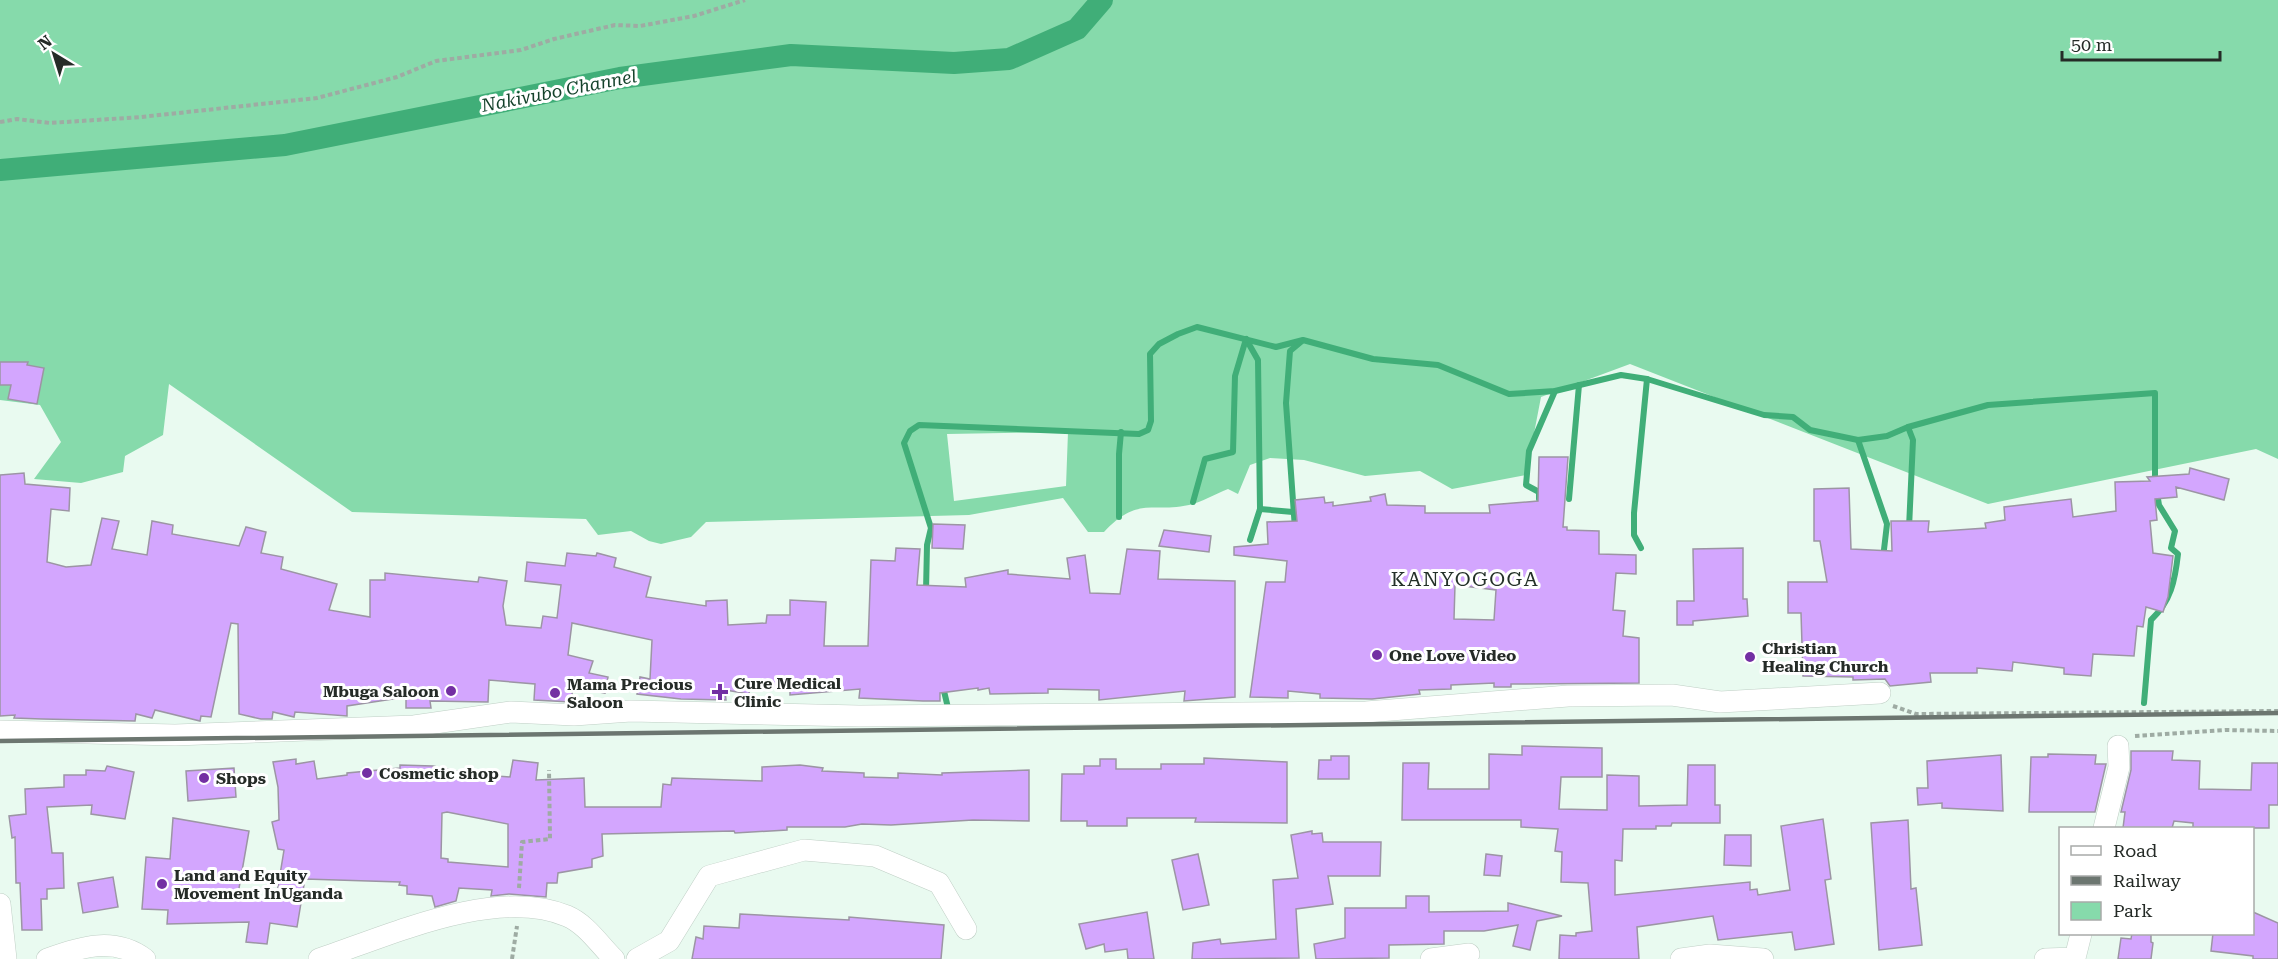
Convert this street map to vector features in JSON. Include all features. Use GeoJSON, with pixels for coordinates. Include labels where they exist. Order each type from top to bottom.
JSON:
{"type":"FeatureCollection","features":[{"type":"Feature","properties":{"kind":"street"},"geometry":{"type":"LineString","coordinates":[[0,731],[175,735],[414,726],[511,712],[574,715],[631,711],[859,716],[1366,712],[1568,696],[1672,695],[1720,702],[1880,693]]}},
{"type":"Feature","properties":{"kind":"street"},"geometry":{"type":"LineString","coordinates":[[2104,827],[2119,767],[2121,741]]}},
{"type":"Feature","properties":{"kind":"street"},"geometry":{"type":"LineString","coordinates":[[637,959],[669,941],[709,876],[804,850],[875,856],[939,883],[966,929]]}},
{"type":"Feature","properties":{"kind":"street"},"geometry":{"type":"LineString","coordinates":[[0,904],[6,959]]}},
{"type":"Feature","properties":{"kind":"street"},"geometry":{"type":"LineString","coordinates":[[319,959],[448,917],[483,908],[518,906],[569,917],[588,932],[614,959]]}},
{"type":"Feature","properties":{"kind":"street"},"geometry":{"type":"LineString","coordinates":[[2045,959],[2075,958],[2081,935]]}},
{"type":"Feature","properties":{"kind":"street"},"geometry":{"type":"LineString","coordinates":[[47,959],[96,944],[120,947],[145,959]]}},
{"type":"Feature","properties":{"kind":"street"},"geometry":{"type":"LineString","coordinates":[[1431,959],[1469,954]]}},
{"type":"Feature","properties":{"kind":"street"},"geometry":{"type":"LineString","coordinates":[[1681,959],[1710,956],[1763,959]]}},
{"type":"Feature","properties":{"kind":"path"},"geometry":{"type":"LineString","coordinates":[[0,122],[17,119],[50,123],[141,117],[295,101],[344,92],[397,77],[435,61],[521,50],[554,39],[615,25],[640,26],[694,16],[744,0]]}},
{"type":"Feature","properties":{"kind":"path"},"geometry":{"type":"LineString","coordinates":[[1880,693],[1884,701],[1916,714],[2278,711]]}},
{"type":"Feature","properties":{"kind":"path"},"geometry":{"type":"LineString","coordinates":[[2121,741],[2225,730],[2278,731]]}},
{"type":"Feature","properties":{"kind":"path"},"geometry":{"type":"LineString","coordinates":[[512,959],[522,842],[550,839],[549,770]]}},
{"type":"Feature","properties":{"kind":"green space"},"geometry":{"type":"Polygon","coordinates":[[[0,0],[2278,0],[2278,459],[2256,449],[1988,504],[1630,364],[1541,397],[1526,475],[1452,489],[1420,471],[1365,476],[1304,460],[1270,458],[1250,465],[1238,494],[1228,489],[1189,505],[1136,510],[1126,514],[1104,532],[1088,532],[1063,498],[969,515],[706,522],[691,537],[661,544],[649,541],[631,531],[598,535],[586,519],[352,512],[169,384],[163,435],[125,456],[123,472],[81,483],[34,479],[61,442],[40,405],[0,400],[0,0]],[[1068,432],[947,434],[954,501],[1066,486],[1068,432]]]}},
{"type":"Feature","properties":{"kind":"building"},"geometry":{"type":"Polygon","coordinates":[[[0,362],[28,362],[27,365],[44,368],[37,404],[8,399],[11,385],[0,385],[0,362]]]}},
{"type":"Feature","properties":{"kind":"building"},"geometry":{"type":"Polygon","coordinates":[[[1539,457],[1568,457],[1563,527],[1567,527],[1567,530],[1599,531],[1599,554],[1636,555],[1636,574],[1616,573],[1613,610],[1625,611],[1623,636],[1639,638],[1639,683],[1511,684],[1511,687],[1494,687],[1494,683],[1451,685],[1451,689],[1419,690],[1420,694],[1372,699],[1320,698],[1320,694],[1288,691],[1288,698],[1250,697],[1266,582],[1285,582],[1287,561],[1234,555],[1234,547],[1268,544],[1267,522],[1297,521],[1295,500],[1324,497],[1325,503],[1333,502],[1333,506],[1371,501],[1370,497],[1385,494],[1387,505],[1425,506],[1425,513],[1490,513],[1489,505],[1538,501],[1539,457]],[[1455,585],[1454,619],[1494,620],[1496,590],[1455,585]]]}},
{"type":"Feature","properties":{"kind":"building"},"geometry":{"type":"Polygon","coordinates":[[[2190,468],[2229,479],[2224,500],[2176,487],[2177,497],[2155,499],[2157,520],[2150,521],[2153,553],[2173,556],[2168,597],[2163,612],[2146,607],[2143,627],[2137,626],[2134,656],[2093,654],[2091,676],[2064,674],[2064,668],[2013,662],[2012,671],[1977,668],[1977,673],[1930,673],[1931,682],[1890,686],[1885,679],[1853,680],[1853,677],[1803,676],[1801,613],[1788,613],[1788,582],[1827,582],[1820,541],[1814,541],[1814,489],[1849,488],[1851,549],[1892,551],[1891,521],[1929,521],[1928,532],[1986,528],[1985,523],[2005,520],[2004,507],[2071,499],[2073,517],[2116,511],[2115,482],[2150,481],[2147,477],[2189,474],[2190,468]]]}},
{"type":"Feature","properties":{"kind":"building"},"geometry":{"type":"Polygon","coordinates":[[[24,473],[25,484],[70,488],[69,511],[51,509],[47,562],[66,567],[91,565],[102,518],[119,521],[112,549],[147,555],[152,521],[173,525],[172,534],[239,546],[246,527],[266,532],[261,553],[283,557],[281,569],[337,584],[329,610],[370,617],[370,580],[385,580],[385,573],[478,582],[479,577],[507,581],[503,606],[506,625],[541,628],[543,616],[557,618],[561,585],[525,581],[527,562],[565,566],[567,553],[596,556],[597,553],[616,558],[614,567],[651,577],[646,597],[706,606],[706,601],[727,600],[728,625],[766,623],[767,615],[790,615],[790,600],[826,602],[824,646],[868,646],[871,560],[895,561],[896,548],[920,549],[917,585],[966,587],[965,578],[1008,570],[1008,574],[1070,579],[1067,558],[1085,555],[1090,593],[1120,594],[1127,549],[1160,551],[1158,579],[1235,581],[1235,697],[1184,701],[1185,691],[1099,700],[1099,690],[1048,689],[1048,693],[990,694],[989,688],[978,690],[978,688],[940,693],[940,701],[923,701],[859,698],[860,689],[790,695],[790,688],[750,686],[749,694],[725,690],[726,700],[681,699],[637,694],[640,677],[650,679],[652,640],[572,623],[568,655],[593,661],[589,673],[608,677],[605,693],[573,687],[571,702],[534,700],[535,684],[489,680],[488,702],[430,701],[431,708],[406,708],[406,697],[347,706],[347,716],[295,712],[294,717],[273,712],[272,719],[261,719],[239,714],[238,624],[231,623],[211,717],[201,716],[200,721],[155,710],[152,718],[136,714],[135,721],[0,716],[0,475],[24,473]]]}},
{"type":"Feature","properties":{"kind":"building"},"geometry":{"type":"Polygon","coordinates":[[[933,524],[965,525],[963,549],[932,548],[933,524]]]}},
{"type":"Feature","properties":{"kind":"building"},"geometry":{"type":"Polygon","coordinates":[[[1164,530],[1211,536],[1209,552],[1159,546],[1164,530]]]}},
{"type":"Feature","properties":{"kind":"building"},"geometry":{"type":"Polygon","coordinates":[[[1743,548],[1743,599],[1747,599],[1748,616],[1693,621],[1693,625],[1677,625],[1677,601],[1694,601],[1693,549],[1743,548]]]}},
{"type":"Feature","properties":{"kind":"building"},"geometry":{"type":"Polygon","coordinates":[[[1522,746],[1602,748],[1602,777],[1561,777],[1559,809],[1607,810],[1607,775],[1639,776],[1639,806],[1687,805],[1688,765],[1715,765],[1715,805],[1720,805],[1720,823],[1672,823],[1671,826],[1656,826],[1656,829],[1623,829],[1622,861],[1615,860],[1615,895],[1750,882],[1750,890],[1757,889],[1758,895],[1790,890],[1781,826],[1823,819],[1831,879],[1825,880],[1834,944],[1795,950],[1792,932],[1718,940],[1713,916],[1637,927],[1639,959],[1559,959],[1560,935],[1576,936],[1576,933],[1592,931],[1588,883],[1561,882],[1562,852],[1555,851],[1558,829],[1521,827],[1521,820],[1402,820],[1403,763],[1429,763],[1428,789],[1489,789],[1489,754],[1522,755],[1522,746]]]}},
{"type":"Feature","properties":{"kind":"building"},"geometry":{"type":"Polygon","coordinates":[[[2131,751],[2173,751],[2172,760],[2200,761],[2199,789],[2251,790],[2252,763],[2278,763],[2278,805],[2269,805],[2269,828],[2193,827],[2193,823],[2174,821],[2172,827],[2123,827],[2125,812],[2121,812],[2131,770],[2131,751]]]}},
{"type":"Feature","properties":{"kind":"building"},"geometry":{"type":"Polygon","coordinates":[[[2048,754],[2096,755],[2095,764],[2106,764],[2095,812],[2029,812],[2031,757],[2048,757],[2048,754]]]}},
{"type":"Feature","properties":{"kind":"building"},"geometry":{"type":"Polygon","coordinates":[[[2001,755],[2003,811],[1942,808],[1942,803],[1918,805],[1917,788],[1928,788],[1927,761],[2001,755]]]}},
{"type":"Feature","properties":{"kind":"building"},"geometry":{"type":"Polygon","coordinates":[[[1331,756],[1349,756],[1349,779],[1318,779],[1319,760],[1331,760],[1331,756]]]}},
{"type":"Feature","properties":{"kind":"building"},"geometry":{"type":"Polygon","coordinates":[[[1204,758],[1287,762],[1287,823],[1195,822],[1196,818],[1127,818],[1127,826],[1087,826],[1087,821],[1061,821],[1062,774],[1084,774],[1084,766],[1100,766],[1100,759],[1116,759],[1116,769],[1161,769],[1161,764],[1204,764],[1204,758]]]}},
{"type":"Feature","properties":{"kind":"building"},"geometry":{"type":"Polygon","coordinates":[[[296,759],[296,764],[314,761],[317,779],[347,775],[347,773],[400,768],[400,765],[433,766],[470,774],[510,777],[513,760],[538,763],[536,780],[584,778],[585,807],[661,807],[663,784],[671,785],[672,778],[762,781],[762,767],[800,765],[823,768],[822,771],[864,773],[864,777],[898,778],[898,773],[942,775],[942,773],[1029,770],[1029,821],[973,820],[891,825],[862,824],[845,827],[787,827],[787,830],[735,833],[734,831],[602,834],[603,856],[592,859],[592,867],[558,873],[557,883],[547,883],[546,897],[509,894],[491,896],[492,890],[459,888],[456,901],[435,907],[432,896],[407,894],[407,886],[399,885],[400,882],[305,879],[297,927],[270,923],[267,944],[246,942],[249,922],[167,924],[168,910],[142,909],[146,857],[170,859],[173,818],[249,831],[238,894],[276,899],[284,850],[278,849],[272,822],[279,820],[278,787],[273,762],[296,759]],[[447,812],[442,813],[441,858],[448,859],[448,862],[508,867],[508,824],[447,812]]]}},
{"type":"Feature","properties":{"kind":"building"},"geometry":{"type":"Polygon","coordinates":[[[107,766],[134,772],[125,819],[91,814],[92,805],[47,807],[52,853],[63,853],[64,888],[47,889],[47,899],[41,899],[42,930],[22,930],[20,883],[16,883],[15,837],[12,838],[9,816],[26,814],[25,789],[64,787],[64,775],[86,775],[86,770],[105,771],[107,766]]]}},
{"type":"Feature","properties":{"kind":"building"},"geometry":{"type":"Polygon","coordinates":[[[234,768],[236,797],[188,801],[186,771],[234,768]]]}},
{"type":"Feature","properties":{"kind":"building"},"geometry":{"type":"Polygon","coordinates":[[[1908,820],[1911,889],[1916,888],[1922,945],[1879,950],[1871,823],[1908,820]]]}},
{"type":"Feature","properties":{"kind":"building"},"geometry":{"type":"Polygon","coordinates":[[[1312,831],[1312,834],[1322,833],[1323,842],[1381,842],[1380,876],[1328,876],[1333,904],[1296,909],[1299,958],[1192,959],[1193,943],[1220,939],[1221,944],[1276,939],[1273,880],[1298,878],[1291,835],[1312,831]]]}},
{"type":"Feature","properties":{"kind":"building"},"geometry":{"type":"Polygon","coordinates":[[[1725,835],[1751,835],[1751,866],[1724,865],[1725,835]]]}},
{"type":"Feature","properties":{"kind":"building"},"geometry":{"type":"Polygon","coordinates":[[[1198,854],[1209,905],[1183,910],[1172,860],[1198,854]]]}},
{"type":"Feature","properties":{"kind":"building"},"geometry":{"type":"Polygon","coordinates":[[[1486,854],[1502,856],[1500,876],[1484,875],[1486,854]]]}},
{"type":"Feature","properties":{"kind":"building"},"geometry":{"type":"Polygon","coordinates":[[[113,877],[118,907],[83,913],[78,883],[113,877]]]}},
{"type":"Feature","properties":{"kind":"building"},"geometry":{"type":"Polygon","coordinates":[[[1406,896],[1429,896],[1429,912],[1508,911],[1508,903],[1562,916],[1537,921],[1530,950],[1513,946],[1518,925],[1484,931],[1444,931],[1444,944],[1389,945],[1389,958],[1316,959],[1314,944],[1345,938],[1345,908],[1406,908],[1406,896]]]}},
{"type":"Feature","properties":{"kind":"building"},"geometry":{"type":"Polygon","coordinates":[[[1147,912],[1154,959],[1128,959],[1127,949],[1105,952],[1104,944],[1086,949],[1079,924],[1147,912]]]}},
{"type":"Feature","properties":{"kind":"building"},"geometry":{"type":"Polygon","coordinates":[[[2254,912],[2278,923],[2278,959],[2253,959],[2253,956],[2211,951],[2213,935],[2254,935],[2254,912]]]}},
{"type":"Feature","properties":{"kind":"building"},"geometry":{"type":"Polygon","coordinates":[[[740,914],[849,920],[849,917],[944,925],[941,959],[692,959],[696,937],[703,939],[704,926],[739,928],[740,914]]]}},
{"type":"Feature","properties":{"kind":"building"},"geometry":{"type":"Polygon","coordinates":[[[2132,935],[2151,935],[2153,943],[2151,959],[2118,959],[2121,938],[2131,939],[2132,935]]]}},
{"type":"Feature","properties":{"kind":"waterway","name":"Nakivubo Channel"},"geometry":{"type":"LineString","coordinates":[[0,170],[285,145],[620,78],[791,55],[954,63],[1009,59],[1077,29],[1102,0]]}},
{"type":"Feature","properties":{"kind":"waterway"},"geometry":{"type":"LineString","coordinates":[[926,591],[927,545],[931,528],[904,443],[910,431],[919,425],[1139,434],[1148,430],[1151,421],[1150,354],[1159,344],[1197,327],[1276,347],[1303,340],[1373,359],[1438,365],[1509,394],[1555,391],[1621,375],[1647,379],[1764,415],[1793,417],[1810,430],[1858,440],[1887,436],[1908,427],[1988,405],[2155,393],[2155,483]]}},
{"type":"Feature","properties":{"kind":"waterway"},"geometry":{"type":"LineString","coordinates":[[1246,339],[1258,360],[1260,509],[1250,540]]}},
{"type":"Feature","properties":{"kind":"waterway"},"geometry":{"type":"LineString","coordinates":[[1193,502],[1205,459],[1233,452],[1235,376],[1246,339]]}},
{"type":"Feature","properties":{"kind":"waterway"},"geometry":{"type":"LineString","coordinates":[[1295,529],[1286,403],[1290,351],[1302,341]]}},
{"type":"Feature","properties":{"kind":"waterway"},"geometry":{"type":"LineString","coordinates":[[1641,548],[1634,535],[1634,513],[1647,379]]}},
{"type":"Feature","properties":{"kind":"waterway"},"geometry":{"type":"LineString","coordinates":[[1569,499],[1579,385]]}},
{"type":"Feature","properties":{"kind":"waterway"},"geometry":{"type":"LineString","coordinates":[[1539,499],[1539,492],[1526,485],[1529,451],[1555,391]]}},
{"type":"Feature","properties":{"kind":"waterway"},"geometry":{"type":"LineString","coordinates":[[1908,427],[1913,440],[1909,528]]}},
{"type":"Feature","properties":{"kind":"waterway"},"geometry":{"type":"LineString","coordinates":[[1119,517],[1121,432]]}},
{"type":"Feature","properties":{"kind":"waterway"},"geometry":{"type":"LineString","coordinates":[[1858,440],[1887,524],[1883,558]]}},
{"type":"Feature","properties":{"kind":"waterway"},"geometry":{"type":"LineString","coordinates":[[2144,703],[2151,620],[2168,598],[2178,554],[2171,548],[2175,531],[2159,505],[2157,493]]}},
{"type":"Feature","properties":{"kind":"waterway"},"geometry":{"type":"LineString","coordinates":[[1260,509],[1293,512]]}},
{"type":"Feature","properties":{"kind":"waterway"},"geometry":{"type":"LineString","coordinates":[[943,687],[949,712]]}},
{"type":"Feature","properties":{"kind":"railway"},"geometry":{"type":"LineString","coordinates":[[0,741],[2278,713]]}},
{"type":"Feature","properties":{"kind":"place","name":"One Love Video"},"geometry":{"type":"Point","coordinates":[1377,655]}},
{"type":"Feature","properties":{"kind":"place","name":"Christian Healing Church"},"geometry":{"type":"Point","coordinates":[1750,657]}},
{"type":"Feature","properties":{"kind":"place","name":"Mbuga Saloon"},"geometry":{"type":"Point","coordinates":[451,691]}},
{"type":"Feature","properties":{"kind":"place","name":"Cure Medical Clinic"},"geometry":{"type":"Point","coordinates":[720,692]}},
{"type":"Feature","properties":{"kind":"place","name":"Mama Precious Saloon"},"geometry":{"type":"Point","coordinates":[555,693]}},
{"type":"Feature","properties":{"kind":"place","name":"Cosmetic shop"},"geometry":{"type":"Point","coordinates":[367,773]}},
{"type":"Feature","properties":{"kind":"place","name":"Shops"},"geometry":{"type":"Point","coordinates":[204,778]}},
{"type":"Feature","properties":{"kind":"place","name":"Land and Equity Movement InUganda"},"geometry":{"type":"Point","coordinates":[162,884]}},
{"type":"Feature","properties":{"kind":"district","name":"KANYOGOGA"},"geometry":{"type":"Point","coordinates":[1465,579]}}]}
